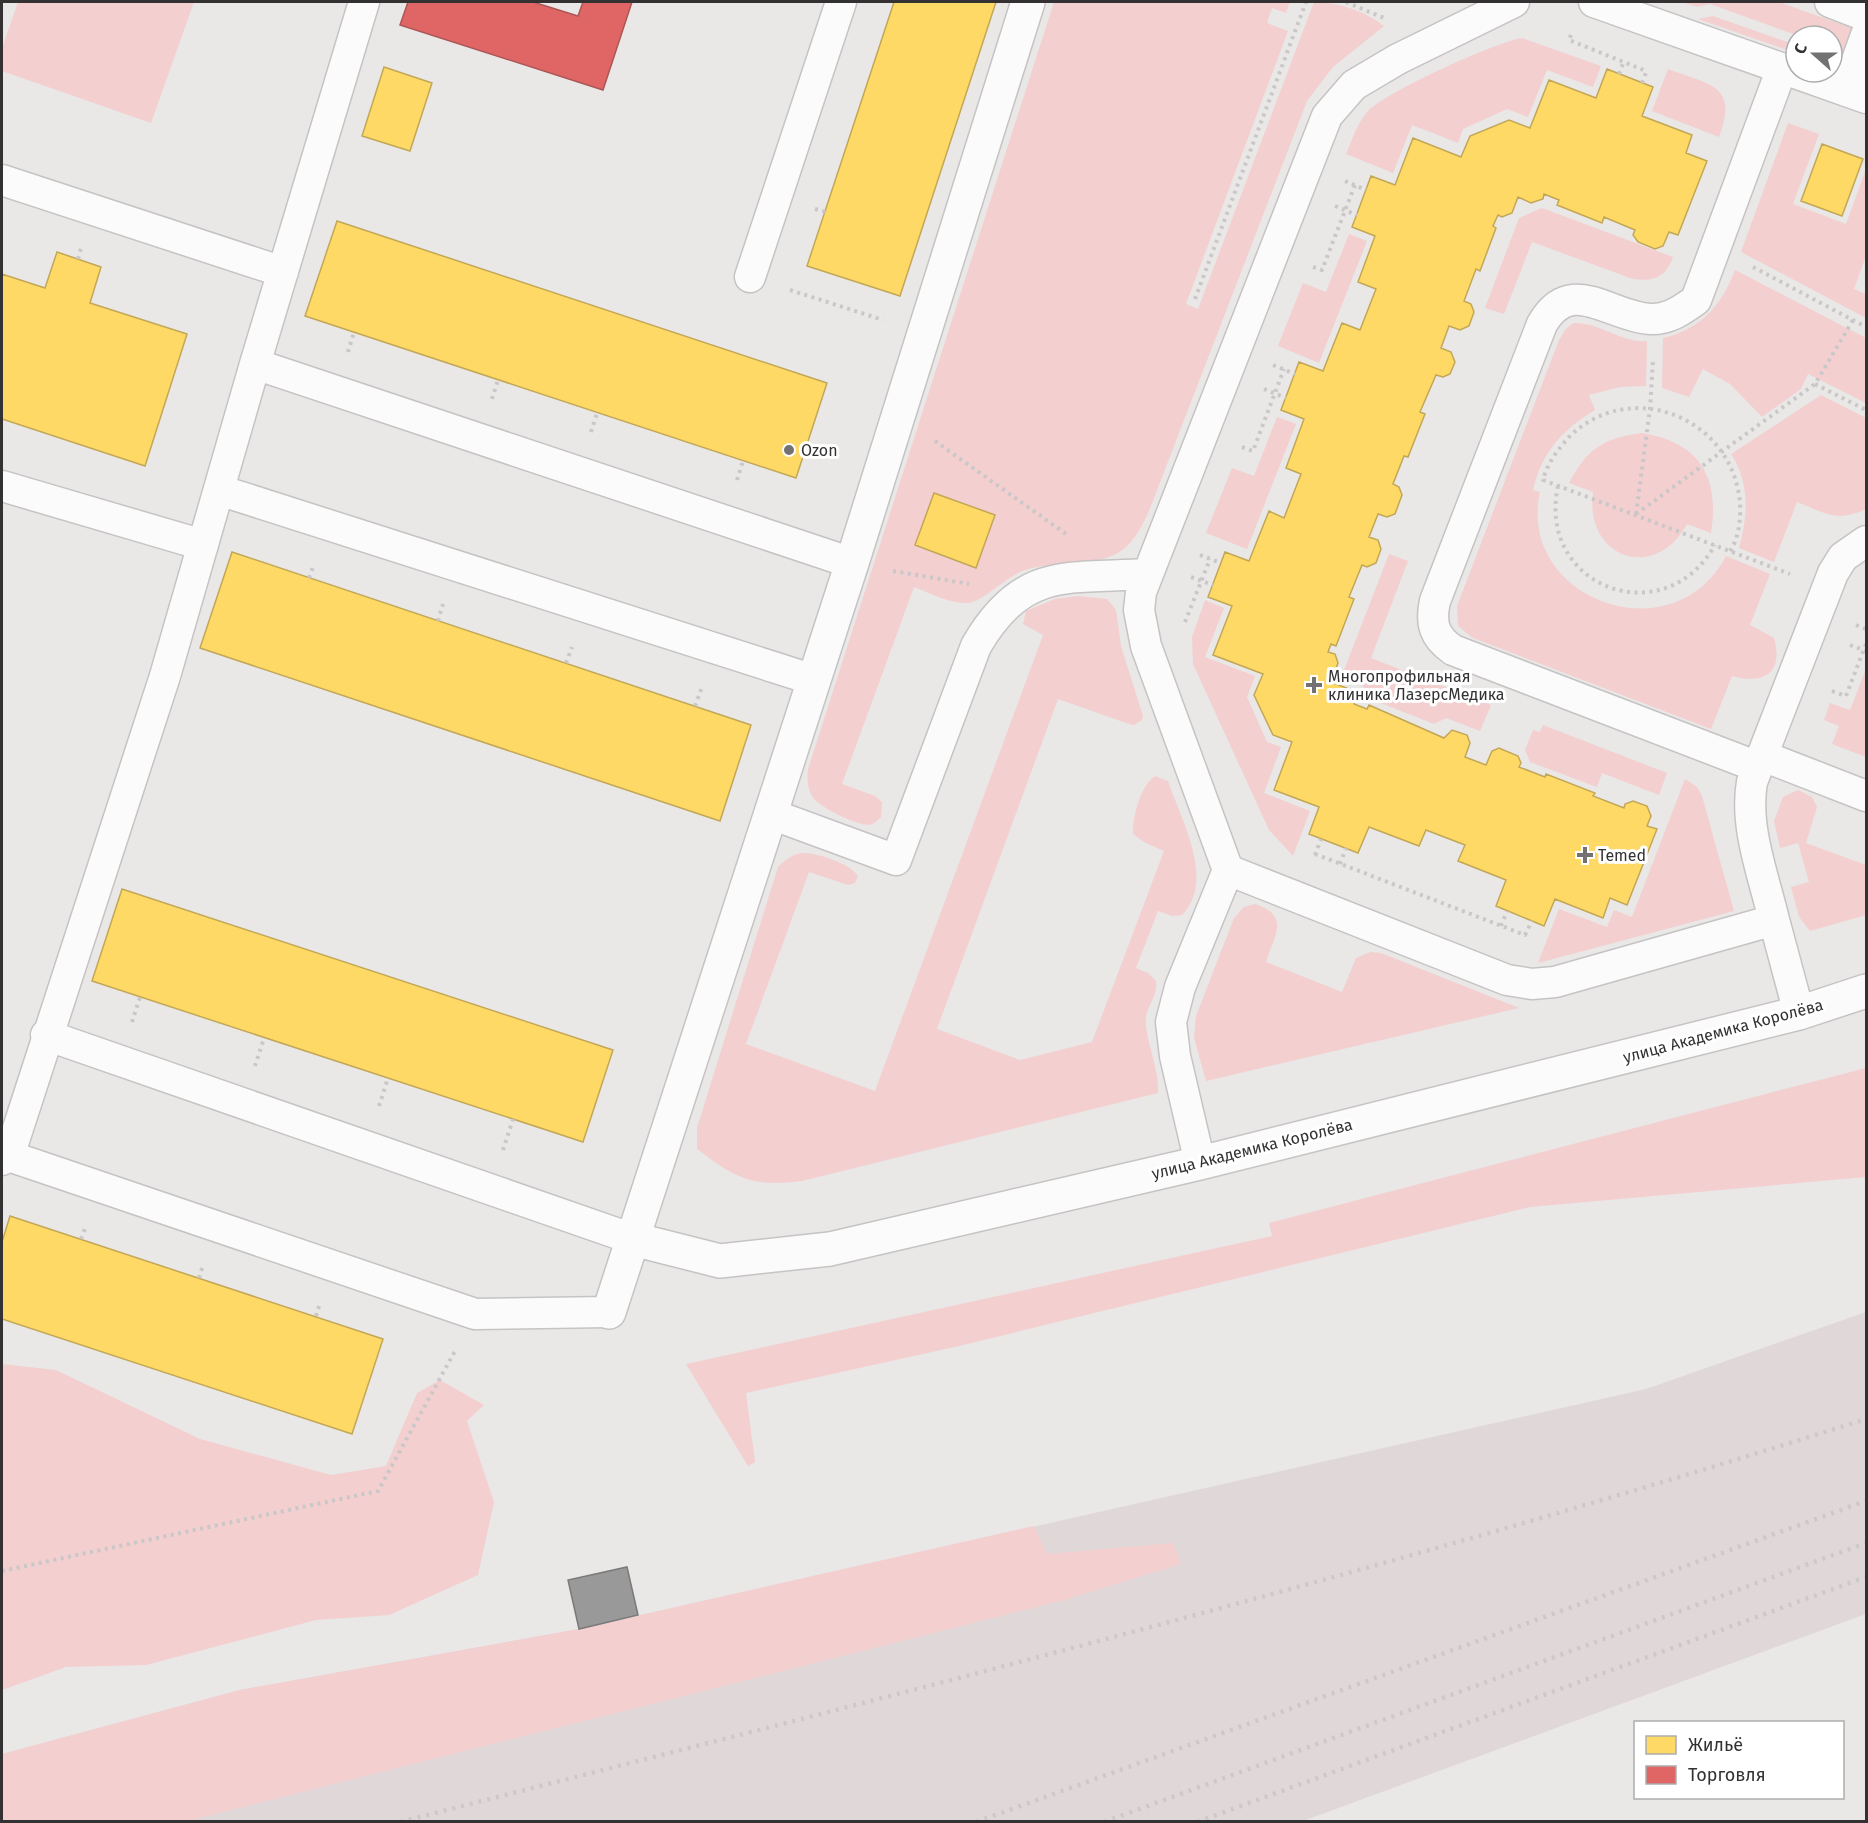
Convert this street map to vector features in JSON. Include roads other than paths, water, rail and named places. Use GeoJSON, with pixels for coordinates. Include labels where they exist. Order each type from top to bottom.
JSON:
{"type":"FeatureCollection","features":[{"type":"Feature","properties":{"kind":"street"},"geometry":{"type":"LineString","coordinates":[[609,1312],[852,563],[1028,2]]}},
{"type":"Feature","properties":{"kind":"street","name":"улица Академика Королёва"},"geometry":{"type":"LineString","coordinates":[[633,1239],[720,1262],[830,1249],[1200,1162],[1799,1013],[1866,991]]}},
{"type":"Feature","properties":{"kind":"lane"},"geometry":{"type":"LineString","coordinates":[[364,2],[255,364],[165,676],[5,1158],[475,1314],[609,1312]]}},
{"type":"Feature","properties":{"kind":"lane"},"geometry":{"type":"LineString","coordinates":[[750,277],[841,2]]}},
{"type":"Feature","properties":{"kind":"lane"},"geometry":{"type":"LineString","coordinates":[[1594,2],[1856,95],[1866,35]]}},
{"type":"Feature","properties":{"kind":"lane"},"geometry":{"type":"LineString","coordinates":[[1830,2],[1866,16]]}},
{"type":"Feature","properties":{"kind":"lane"},"geometry":{"type":"LineString","coordinates":[[1200,1162],[1173,1047],[1171,1022],[1180,987],[1228,870],[1141,630],[1139,610],[1148,574],[1327,116],[1354,85],[1398,59],[1507,3]]}},
{"type":"Feature","properties":{"kind":"lane"},"geometry":{"type":"LineString","coordinates":[[1782,68],[1696,300],[1678,313],[1652,319],[1631,316],[1588,300],[1574,298],[1561,302],[1550,311],[1542,324],[1435,601],[1432,616],[1434,630],[1441,642],[1454,650],[1760,761],[1866,796]]}},
{"type":"Feature","properties":{"kind":"lane"},"geometry":{"type":"LineString","coordinates":[[2,180],[283,272]]}},
{"type":"Feature","properties":{"kind":"lane"},"geometry":{"type":"LineString","coordinates":[[255,364],[852,563]]}},
{"type":"Feature","properties":{"kind":"lane"},"geometry":{"type":"LineString","coordinates":[[2,486],[203,545]]}},
{"type":"Feature","properties":{"kind":"lane"},"geometry":{"type":"LineString","coordinates":[[219,490],[814,680]]}},
{"type":"Feature","properties":{"kind":"lane"},"geometry":{"type":"LineString","coordinates":[[1799,1013],[1774,920],[1751,819],[1749,800],[1760,761],[1827,588],[1843,557],[1866,542]]}},
{"type":"Feature","properties":{"kind":"lane"},"geometry":{"type":"LineString","coordinates":[[771,814],[896,860],[976,646],[989,624],[1026,589],[1052,580],[1148,574]]}},
{"type":"Feature","properties":{"kind":"lane"},"geometry":{"type":"LineString","coordinates":[[1228,870],[1499,977],[1532,984],[1580,976],[1774,920]]}},
{"type":"Feature","properties":{"kind":"lane"},"geometry":{"type":"LineString","coordinates":[[46,1035],[633,1239]]}},
{"type":"Feature","properties":{"kind":"railway"},"geometry":{"type":"LineString","coordinates":[[400,1822],[952,1680],[1319,1581],[1502,1529],[1866,1419]]}},
{"type":"Feature","properties":{"kind":"railway"},"geometry":{"type":"LineString","coordinates":[[976,1822],[1866,1501]]}},
{"type":"Feature","properties":{"kind":"railway"},"geometry":{"type":"LineString","coordinates":[[1104,1822],[1866,1543]]}},
{"type":"Feature","properties":{"kind":"railway"},"geometry":{"type":"LineString","coordinates":[[1197,1822],[1866,1577]]}},
{"type":"Feature","properties":{"kind":"place","name":"Ozon"},"geometry":{"type":"Point","coordinates":[789,450]}},
{"type":"Feature","properties":{"kind":"place","name":"Многопрофильная клиника ЛазерсМедика"},"geometry":{"type":"Point","coordinates":[1314,685]}},
{"type":"Feature","properties":{"kind":"place","name":"Temed"},"geometry":{"type":"Point","coordinates":[1585,855]}}]}
